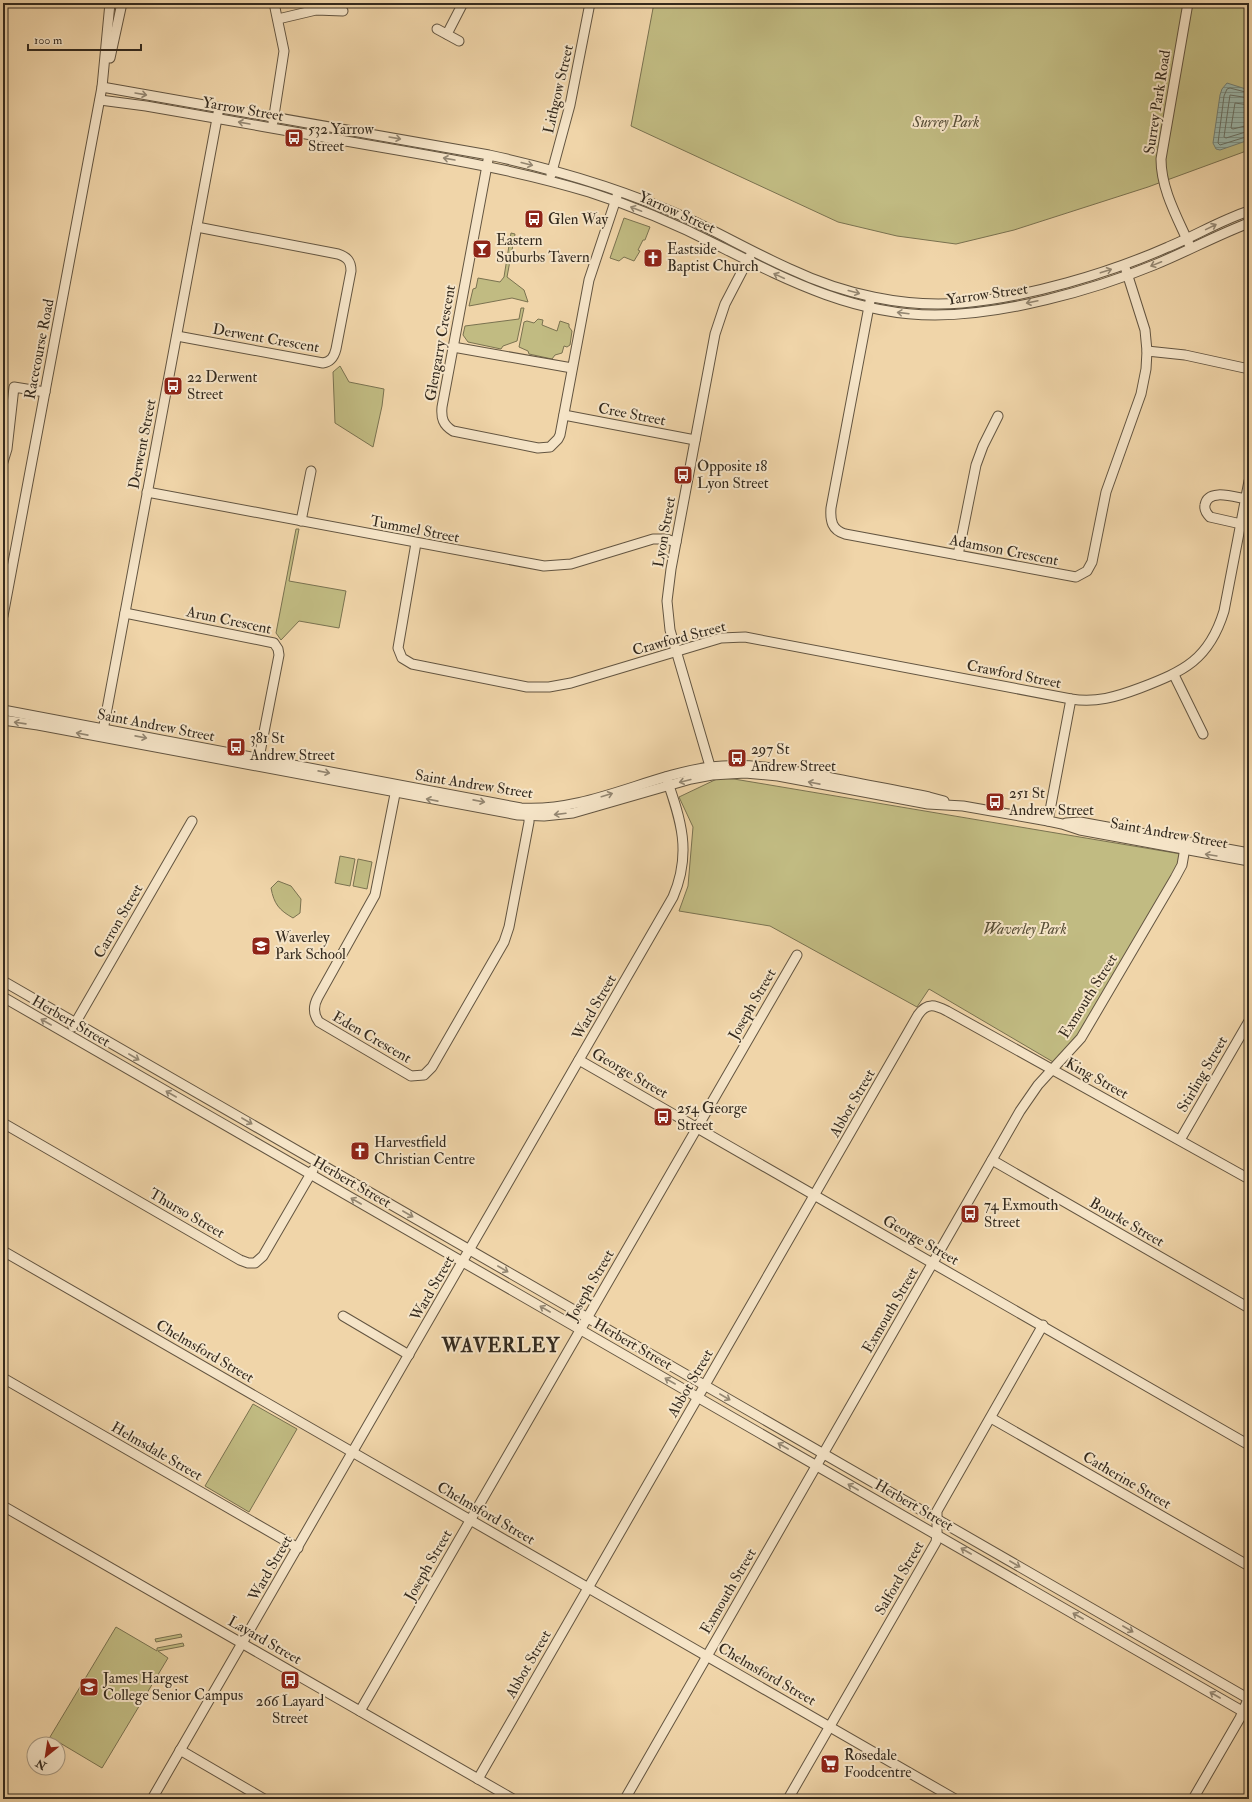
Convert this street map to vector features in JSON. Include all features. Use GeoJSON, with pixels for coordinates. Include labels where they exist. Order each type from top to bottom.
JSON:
{"type":"FeatureCollection","features":[{"type":"Feature","properties":{"kind":"street","name":"Racecourse Road"},"geometry":{"type":"LineString","coordinates":[[3,616],[100,100],[110,3]]}},
{"type":"Feature","properties":{"kind":"street","name":"Racecourse Road"},"geometry":{"type":"LineString","coordinates":[[102,87],[122,3]]}},
{"type":"Feature","properties":{"kind":"street"},"geometry":{"type":"LineString","coordinates":[[272,128],[284,56],[274,3]]}},
{"type":"Feature","properties":{"kind":"street"},"geometry":{"type":"LineString","coordinates":[[447,34],[463,3]]}},
{"type":"Feature","properties":{"kind":"street","name":"Lithgow Street"},"geometry":{"type":"LineString","coordinates":[[550,181],[570,105],[590,3]]}},
{"type":"Feature","properties":{"kind":"street","name":"Surrey Park Road"},"geometry":{"type":"LineString","coordinates":[[1188,3],[1161,159],[1163,176],[1169,196],[1192,249]]}},
{"type":"Feature","properties":{"kind":"street"},"geometry":{"type":"LineString","coordinates":[[278,19],[316,10],[343,11]]}},
{"type":"Feature","properties":{"kind":"street"},"geometry":{"type":"LineString","coordinates":[[437,29],[458,41]]}},
{"type":"Feature","properties":{"kind":"street","name":"Yarrow Street"},"geometry":{"type":"LineString","coordinates":[[102,87],[489,155],[552,170],[619,191],[689,220],[812,279],[871,296],[908,303],[964,303],[1050,287],[1124,265],[1249,211]]}},
{"type":"Feature","properties":{"kind":"street","name":"Yarrow Street"},"geometry":{"type":"LineString","coordinates":[[100,100],[218,118],[487,166],[550,181],[615,201],[696,235],[802,286],[834,298],[869,307],[917,314],[963,314],[1043,300],[1128,275],[1192,249],[1249,222]]}},
{"type":"Feature","properties":{"kind":"street","name":"Derwent Street"},"geometry":{"type":"LineString","coordinates":[[102,733],[220,108]]}},
{"type":"Feature","properties":{"kind":"street","name":"Glengarry Crescent"},"geometry":{"type":"LineString","coordinates":[[489,155],[442,407],[443,420],[448,428],[459,433],[545,448],[550,447],[558,439],[592,271],[619,191]]}},
{"type":"Feature","properties":{"kind":"street","name":"Derwent Crescent"},"geometry":{"type":"LineString","coordinates":[[177,336],[323,363],[327,362],[333,357],[338,342],[351,271],[351,266],[347,258],[338,254],[197,227]]}},
{"type":"Feature","properties":{"kind":"street","name":"Lyon Street"},"geometry":{"type":"LineString","coordinates":[[712,771],[670,630],[667,601],[671,569],[717,326],[725,304],[752,251]]}},
{"type":"Feature","properties":{"kind":"street","name":"Adamson Crescent"},"geometry":{"type":"LineString","coordinates":[[871,296],[831,508],[831,520],[836,529],[845,534],[1076,577],[1087,571],[1092,562],[1106,492],[1143,386],[1147,351],[1146,330],[1124,265]]}},
{"type":"Feature","properties":{"kind":"street"},"geometry":{"type":"LineString","coordinates":[[453,347],[572,368]]}},
{"type":"Feature","properties":{"kind":"street"},"geometry":{"type":"LineString","coordinates":[[1147,351],[1186,355],[1249,369]]}},
{"type":"Feature","properties":{"kind":"street"},"geometry":{"type":"LineString","coordinates":[[3,462],[7,449],[14,388],[45,392]]}},
{"type":"Feature","properties":{"kind":"street","name":"Cree Street"},"geometry":{"type":"LineString","coordinates":[[564,415],[695,440]]}},
{"type":"Feature","properties":{"kind":"street"},"geometry":{"type":"LineString","coordinates":[[958,555],[976,465],[983,446],[998,416]]}},
{"type":"Feature","properties":{"kind":"street"},"geometry":{"type":"LineString","coordinates":[[301,521],[311,471]]}},
{"type":"Feature","properties":{"kind":"street","name":"Crawford Street"},"geometry":{"type":"LineString","coordinates":[[416,543],[398,642],[399,653],[406,662],[528,687],[543,687],[572,683],[721,638],[745,637],[1071,699],[1091,701],[1111,698],[1174,675],[1200,655],[1218,630],[1227,601],[1241,524],[1246,513],[1246,499],[1249,481]]}},
{"type":"Feature","properties":{"kind":"street","name":"Tummel Street"},"geometry":{"type":"LineString","coordinates":[[148,492],[526,564],[553,567],[571,564],[652,539],[666,539],[676,542]]}},
{"type":"Feature","properties":{"kind":"street"},"geometry":{"type":"LineString","coordinates":[[1241,524],[1210,517],[1205,509],[1205,504],[1209,497],[1215,494],[1246,499]]}},
{"type":"Feature","properties":{"kind":"street","name":"Arun Crescent"},"geometry":{"type":"LineString","coordinates":[[125,614],[274,643],[279,655],[258,763]]}},
{"type":"Feature","properties":{"kind":"street"},"geometry":{"type":"LineString","coordinates":[[1174,675],[1203,734]]}},
{"type":"Feature","properties":{"kind":"street"},"geometry":{"type":"LineString","coordinates":[[1048,821],[1071,699]]}},
{"type":"Feature","properties":{"kind":"street","name":"Saint Andrew Street"},"geometry":{"type":"LineString","coordinates":[[3,710],[102,733],[396,789],[497,804],[529,812],[582,803],[667,781],[740,765],[778,768],[929,797],[963,806],[1048,821],[1080,830],[1249,854]]}},
{"type":"Feature","properties":{"kind":"street","name":"Saint Andrew Street"},"geometry":{"type":"LineString","coordinates":[[3,720],[102,733]]}},
{"type":"Feature","properties":{"kind":"street","name":"Ward Street"},"geometry":{"type":"LineString","coordinates":[[152,1799],[470,1250],[678,885],[683,866],[684,837],[667,781]]}},
{"type":"Feature","properties":{"kind":"street","name":"Eden Crescent"},"geometry":{"type":"LineString","coordinates":[[396,789],[375,895],[318,997],[314,1007],[314,1013],[319,1022],[411,1076],[424,1075],[432,1067],[504,942],[509,926],[529,812]]}},
{"type":"Feature","properties":{"kind":"street","name":"Carron Street"},"geometry":{"type":"LineString","coordinates":[[69,1035],[192,821]]}},
{"type":"Feature","properties":{"kind":"street","name":"Saint Andrew Street"},"geometry":{"type":"LineString","coordinates":[[1185,846],[1249,862]]}},
{"type":"Feature","properties":{"kind":"street","name":"Exmouth Street"},"geometry":{"type":"LineString","coordinates":[[624,1799],[1029,1098],[1052,1069],[1073,1047],[1090,1023],[1178,873],[1185,846]]}},
{"type":"Feature","properties":{"kind":"street","name":"Joseph Street"},"geometry":{"type":"LineString","coordinates":[[360,1711],[797,955]]}},
{"type":"Feature","properties":{"kind":"street","name":"Herbert Street"},"geometry":{"type":"LineString","coordinates":[[3,981],[1249,1698]]}},
{"type":"Feature","properties":{"kind":"street","name":"Herbert Street"},"geometry":{"type":"LineString","coordinates":[[3,997],[1246,1713]]}},
{"type":"Feature","properties":{"kind":"street","name":"King Street"},"geometry":{"type":"LineString","coordinates":[[930,1005],[947,1011],[1249,1179]]}},
{"type":"Feature","properties":{"kind":"street","name":"Abbot Street"},"geometry":{"type":"LineString","coordinates":[[478,1779],[918,1015],[922,1009],[930,1005]]}},
{"type":"Feature","properties":{"kind":"street","name":"Stirling Street"},"geometry":{"type":"LineString","coordinates":[[1180,1140],[1249,1021]]}},
{"type":"Feature","properties":{"kind":"street","name":"George Street"},"geometry":{"type":"LineString","coordinates":[[579,1060],[1043,1325],[1249,1445]]}},
{"type":"Feature","properties":{"kind":"street"},"geometry":{"type":"LineString","coordinates":[[188,1104],[194,1091]]}},
{"type":"Feature","properties":{"kind":"street","name":"Thurso Street"},"geometry":{"type":"LineString","coordinates":[[3,1123],[240,1260],[248,1263],[255,1263],[263,1256],[317,1162]]}},
{"type":"Feature","properties":{"kind":"street","name":"Bourke Street"},"geometry":{"type":"LineString","coordinates":[[992,1160],[1249,1308]]}},
{"type":"Feature","properties":{"kind":"street","name":"Chelmsford Street"},"geometry":{"type":"LineString","coordinates":[[3,1251],[955,1799]]}},
{"type":"Feature","properties":{"kind":"street"},"geometry":{"type":"LineString","coordinates":[[343,1316],[409,1355]]}},
{"type":"Feature","properties":{"kind":"street","name":"Salford Street"},"geometry":{"type":"LineString","coordinates":[[788,1799],[936,1542],[937,1510],[1043,1325]]}},
{"type":"Feature","properties":{"kind":"street","name":"Helmsdale Street"},"geometry":{"type":"LineString","coordinates":[[3,1378],[298,1548]]}},
{"type":"Feature","properties":{"kind":"street","name":"Catherine Street"},"geometry":{"type":"LineString","coordinates":[[991,1418],[1249,1566]]}},
{"type":"Feature","properties":{"kind":"street","name":"Layard Street"},"geometry":{"type":"LineString","coordinates":[[3,1506],[478,1779],[502,1796],[513,1799]]}},
{"type":"Feature","properties":{"kind":"street"},"geometry":{"type":"LineString","coordinates":[[1091,1624],[1098,1612]]}},
{"type":"Feature","properties":{"kind":"street"},"geometry":{"type":"LineString","coordinates":[[1193,1799],[1246,1713],[1249,1698]]}},
{"type":"Feature","properties":{"kind":"street"},"geometry":{"type":"LineString","coordinates":[[180,1750],[264,1799]]}},
{"type":"Feature","properties":{"kind":"green space","name":"Surrey Park"},"geometry":{"type":"Polygon","coordinates":[[[654,3],[1249,3],[1249,150],[1148,187],[1014,230],[956,244],[897,236],[838,222],[631,126],[654,3]]]}},
{"type":"Feature","properties":{"kind":"green space"},"geometry":{"type":"Polygon","coordinates":[[[624,218],[650,227],[634,261],[624,257],[619,261],[610,258],[624,218]]]}},
{"type":"Feature","properties":{"kind":"green space"},"geometry":{"type":"Polygon","coordinates":[[[511,233],[515,234],[507,277],[524,290],[528,302],[512,298],[469,306],[473,289],[476,288],[478,278],[500,282],[504,277],[511,233]]]}},
{"type":"Feature","properties":{"kind":"green space"},"geometry":{"type":"Polygon","coordinates":[[[521,308],[524,308],[517,341],[503,346],[501,349],[468,342],[463,335],[465,326],[519,319],[521,308]]]}},
{"type":"Feature","properties":{"kind":"green space"},"geometry":{"type":"Polygon","coordinates":[[[538,319],[543,320],[542,325],[557,331],[560,321],[569,324],[572,331],[570,345],[567,347],[564,346],[562,353],[555,355],[552,359],[529,354],[528,351],[519,347],[524,322],[527,321],[534,323],[538,319]]]}},
{"type":"Feature","properties":{"kind":"green space"},"geometry":{"type":"Polygon","coordinates":[[[340,366],[349,382],[384,389],[382,406],[373,447],[335,423],[333,372],[340,366]]]}},
{"type":"Feature","properties":{"kind":"green space"},"geometry":{"type":"Polygon","coordinates":[[[296,529],[299,529],[289,581],[346,591],[339,628],[299,621],[281,640],[276,633],[296,529]]]}},
{"type":"Feature","properties":{"kind":"green space","name":"Waverley Park"},"geometry":{"type":"Polygon","coordinates":[[[719,778],[734,779],[1187,855],[1060,1066],[929,989],[917,1007],[770,926],[679,911],[688,886],[693,827],[679,797],[719,778]]]}},
{"type":"Feature","properties":{"kind":"green space"},"geometry":{"type":"Polygon","coordinates":[[[340,856],[355,859],[350,886],[335,883],[340,856]]]}},
{"type":"Feature","properties":{"kind":"green space"},"geometry":{"type":"Polygon","coordinates":[[[358,859],[372,862],[367,889],[353,886],[358,859]]]}},
{"type":"Feature","properties":{"kind":"green space"},"geometry":{"type":"Polygon","coordinates":[[[278,881],[291,886],[301,899],[300,913],[293,918],[278,906],[274,898],[271,888],[278,881]]]}},
{"type":"Feature","properties":{"kind":"green space"},"geometry":{"type":"Polygon","coordinates":[[[253,1404],[297,1429],[249,1512],[205,1486],[253,1404]]]}},
{"type":"Feature","properties":{"kind":"green space"},"geometry":{"type":"Polygon","coordinates":[[[116,1627],[157,1651],[157,1648],[183,1643],[184,1646],[158,1651],[168,1658],[102,1768],[66,1747],[66,1736],[51,1736],[116,1627]]]}},
{"type":"Feature","properties":{"kind":"green space"},"geometry":{"type":"Polygon","coordinates":[[[181,1634],[182,1637],[156,1642],[155,1639],[181,1634]]]}},
{"type":"Feature","properties":{"kind":"water"},"geometry":{"type":"Polygon","coordinates":[[[1227,83],[1249,90],[1249,140],[1220,150],[1216,149],[1213,143],[1220,95],[1222,89],[1227,83]]]}},
{"type":"Feature","properties":{"kind":"place","name":"532 Yarrow Street"},"geometry":{"type":"Point","coordinates":[294,138]}},
{"type":"Feature","properties":{"kind":"place","name":"Glen Way"},"geometry":{"type":"Point","coordinates":[534,219]}},
{"type":"Feature","properties":{"kind":"place","name":"Eastern Suburbs Tavern"},"geometry":{"type":"Point","coordinates":[482,249]}},
{"type":"Feature","properties":{"kind":"place","name":"Eastside Baptist Church"},"geometry":{"type":"Point","coordinates":[653,258]}},
{"type":"Feature","properties":{"kind":"place","name":"22 Derwent Street"},"geometry":{"type":"Point","coordinates":[173,386]}},
{"type":"Feature","properties":{"kind":"place","name":"Opposite 18 Lyon Street"},"geometry":{"type":"Point","coordinates":[683,475]}},
{"type":"Feature","properties":{"kind":"place","name":"381 St Andrew Street"},"geometry":{"type":"Point","coordinates":[236,747]}},
{"type":"Feature","properties":{"kind":"place","name":"297 St Andrew Street"},"geometry":{"type":"Point","coordinates":[737,758]}},
{"type":"Feature","properties":{"kind":"place","name":"251 St Andrew Street"},"geometry":{"type":"Point","coordinates":[995,802]}},
{"type":"Feature","properties":{"kind":"place","name":"Waverley Park School"},"geometry":{"type":"Point","coordinates":[261,946]}},
{"type":"Feature","properties":{"kind":"place","name":"254 George Street"},"geometry":{"type":"Point","coordinates":[663,1117]}},
{"type":"Feature","properties":{"kind":"place","name":"Harvestfield Christian Centre"},"geometry":{"type":"Point","coordinates":[360,1151]}},
{"type":"Feature","properties":{"kind":"place","name":"74 Exmouth Street"},"geometry":{"type":"Point","coordinates":[970,1214]}},
{"type":"Feature","properties":{"kind":"place","name":"266 Layard Street"},"geometry":{"type":"Point","coordinates":[290,1680]}},
{"type":"Feature","properties":{"kind":"place","name":"James Hargest College Senior Campus"},"geometry":{"type":"Point","coordinates":[89,1687]}},
{"type":"Feature","properties":{"kind":"place","name":"Rosedale Foodcentre"},"geometry":{"type":"Point","coordinates":[830,1764]}},
{"type":"Feature","properties":{"kind":"district","name":"WAVERLEY"},"geometry":{"type":"Point","coordinates":[501,1345]}}]}
